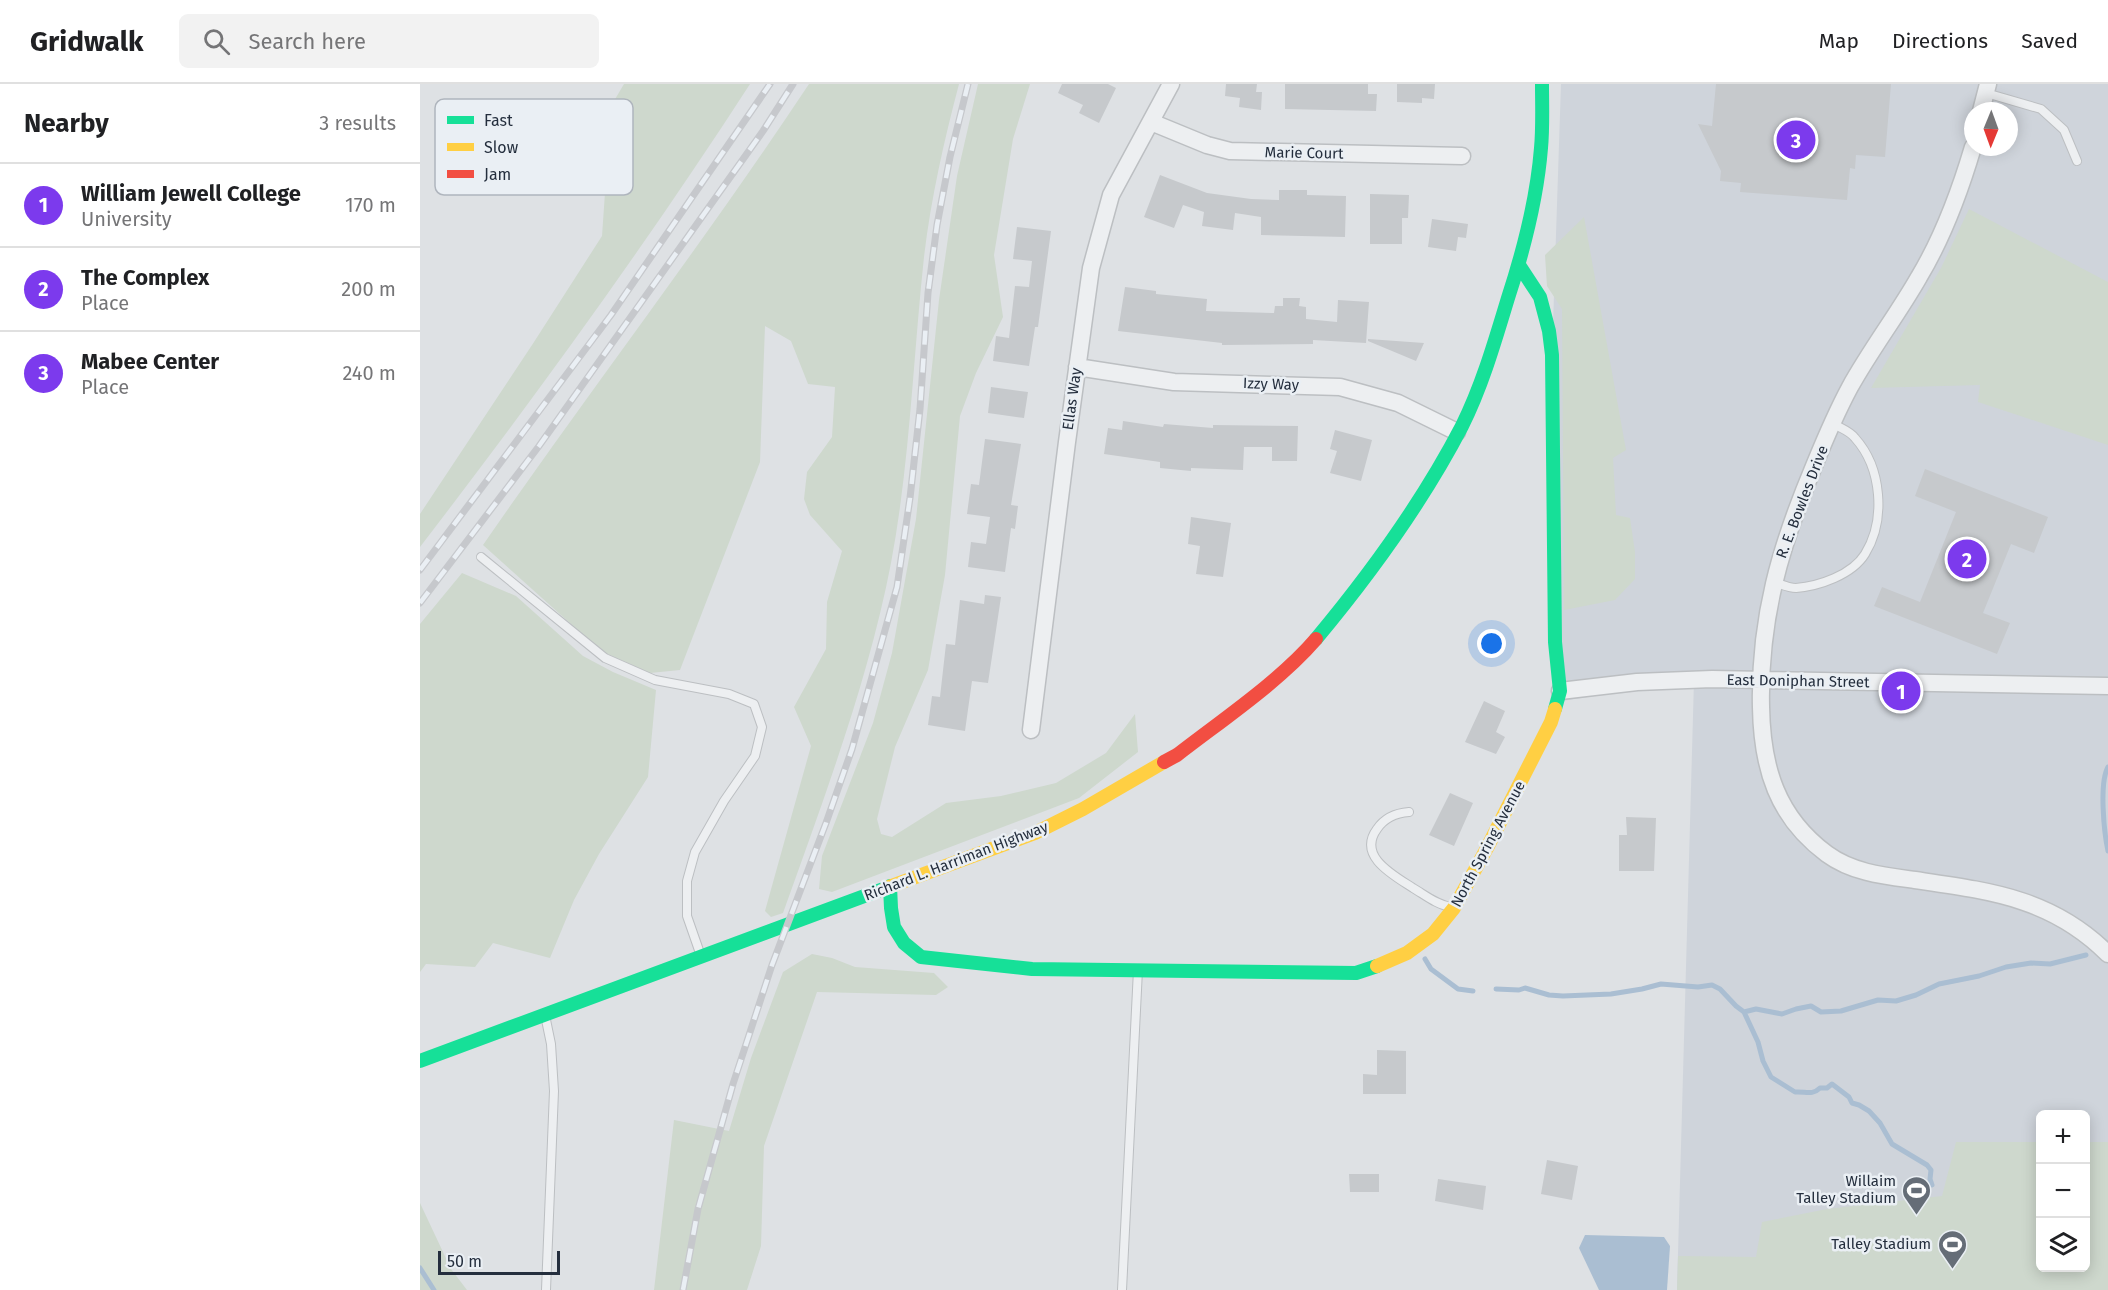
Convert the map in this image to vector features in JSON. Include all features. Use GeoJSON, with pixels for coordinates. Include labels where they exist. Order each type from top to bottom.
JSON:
{"type":"FeatureCollection","features":[{"type":"Feature","properties":{"kind":"main road","name":"Richard L. Harriman Highway"},"geometry":{"type":"LineString","coordinates":[[420,1061],[1035,833],[1083,809],[1178,755],[1257,693],[1307,649],[1361,585],[1413,509],[1457,432],[1489,359],[1519,265],[1532,212],[1539,158],[1542,84]]}},
{"type":"Feature","properties":{"kind":"main road","name":"North Spring Avenue"},"geometry":{"type":"LineString","coordinates":[[890,886],[890,914],[896,934],[908,950],[921,957],[1032,969],[1356,973],[1387,963],[1407,953],[1433,934],[1454,908],[1487,848],[1551,722],[1560,691],[1555,642],[1552,355],[1549,331],[1540,297],[1519,265]]}},
{"type":"Feature","properties":{"kind":"street","name":"Ellas Way"},"geometry":{"type":"LineString","coordinates":[[1031,730],[1091,268],[1111,195],[1171,84]]}},
{"type":"Feature","properties":{"kind":"street","name":"Marie Court"},"geometry":{"type":"LineString","coordinates":[[1151,122],[1207,145],[1230,151],[1462,156]]}},
{"type":"Feature","properties":{"kind":"street","name":"R. E. Bowles Drive"},"geometry":{"type":"LineString","coordinates":[[1970,156],[1942,230],[1920,276],[1850,387],[1832,423],[1792,518],[1773,582],[1766,618],[1761,680],[1764,750],[1775,792],[1798,827],[1830,856],[1875,874],[1974,889],[2026,901],[2074,925],[2108,954]]}},
{"type":"Feature","properties":{"kind":"street","name":"Izzy Way"},"geometry":{"type":"LineString","coordinates":[[1077,367],[1174,382],[1340,387],[1398,403],[1457,432]]}},
{"type":"Feature","properties":{"kind":"street","name":"East Doniphan Street"},"geometry":{"type":"LineString","coordinates":[[1560,691],[1637,682],[1712,679],[2108,686]]}},
{"type":"Feature","properties":{"kind":"lane"},"geometry":{"type":"LineString","coordinates":[[1987,89],[2041,109],[2064,130],[2077,161]]}},
{"type":"Feature","properties":{"kind":"lane"},"geometry":{"type":"LineString","coordinates":[[1773,582],[1794,588],[1814,584],[1845,573],[1864,555],[1878,522],[1877,486],[1871,459],[1854,436],[1832,423]]}},
{"type":"Feature","properties":{"kind":"lane"},"geometry":{"type":"LineString","coordinates":[[481,557],[605,658],[655,680],[729,694],[754,704],[762,727],[755,756],[724,801],[695,852],[687,881],[687,916],[701,957]]}},
{"type":"Feature","properties":{"kind":"lane"},"geometry":{"type":"LineString","coordinates":[[1409,812],[1392,815],[1377,828],[1370,843],[1374,857],[1388,872],[1441,905],[1454,908]]}},
{"type":"Feature","properties":{"kind":"lane"},"geometry":{"type":"LineString","coordinates":[[1122,1290],[1138,969]]}},
{"type":"Feature","properties":{"kind":"lane"},"geometry":{"type":"LineString","coordinates":[[545,1015],[551,1044],[554,1091],[546,1290]]}},
{"type":"Feature","properties":{"kind":"shaded area"},"geometry":{"type":"Polygon","coordinates":[[[624,84],[750,84],[590,318],[420,547],[420,514],[602,236],[605,195],[633,195],[633,99],[615,99],[624,84]]]}},
{"type":"Feature","properties":{"kind":"shaded area"},"geometry":{"type":"Polygon","coordinates":[[[809,84],[959,84],[930,213],[920,295],[903,487],[891,563],[870,652],[844,739],[783,913],[771,917],[765,911],[811,746],[794,707],[826,649],[827,602],[842,551],[810,515],[804,499],[807,472],[832,437],[835,387],[808,384],[791,341],[765,326],[760,462],[680,670],[650,673],[601,651],[483,545],[770,143],[809,84]]]}},
{"type":"Feature","properties":{"kind":"shaded area"},"geometry":{"type":"Polygon","coordinates":[[[978,84],[1030,84],[1013,139],[994,255],[1003,317],[976,373],[960,416],[945,575],[928,670],[895,747],[877,819],[881,834],[892,837],[946,803],[1001,796],[1056,783],[1106,753],[1135,714],[1138,752],[1079,798],[832,892],[819,889],[822,856],[873,723],[892,653],[916,519],[939,300],[957,176],[978,84]]]}},
{"type":"Feature","properties":{"kind":"shaded area"},"geometry":{"type":"Polygon","coordinates":[[[1561,84],[2108,84],[2108,1290],[1677,1290],[1694,680],[1556,702],[1552,355],[1561,84]]]}},
{"type":"Feature","properties":{"kind":"shaded area"},"geometry":{"type":"Polygon","coordinates":[[[1969,209],[2108,282],[2108,445],[1978,402],[1980,385],[1871,388],[1941,268],[1969,209]]]}},
{"type":"Feature","properties":{"kind":"shaded area"},"geometry":{"type":"Polygon","coordinates":[[[1584,217],[1626,450],[1613,458],[1616,515],[1630,518],[1635,552],[1635,579],[1615,600],[1564,610],[1562,309],[1547,286],[1545,255],[1584,217]]]}},
{"type":"Feature","properties":{"kind":"shaded area"},"geometry":{"type":"Polygon","coordinates":[[[462,573],[516,596],[583,656],[613,672],[656,690],[648,777],[599,854],[574,900],[550,958],[493,943],[475,967],[426,964],[420,972],[420,624],[462,573]]]}},
{"type":"Feature","properties":{"kind":"shaded area"},"geometry":{"type":"Polygon","coordinates":[[[812,954],[832,958],[855,967],[934,973],[948,987],[936,995],[817,992],[764,1146],[761,1246],[747,1290],[654,1290],[674,1120],[729,1131],[751,1058],[783,972],[812,954]]]}},
{"type":"Feature","properties":{"kind":"shaded area","name":"Willaim Talley Stadium"},"geometry":{"type":"Polygon","coordinates":[[[1956,1142],[2036,1142],[2036,1272],[2090,1272],[2090,1142],[2108,1142],[2108,1290],[1677,1290],[1678,1256],[1756,1257],[1762,1222],[1827,1209],[1942,1196],[1956,1142]]]}},
{"type":"Feature","properties":{"kind":"shaded area"},"geometry":{"type":"Polygon","coordinates":[[[420,1203],[451,1269],[467,1290],[420,1290],[420,1203]]]}},
{"type":"Feature","properties":{"kind":"water"},"geometry":{"type":"Polygon","coordinates":[[[1585,1235],[1664,1237],[1670,1246],[1667,1290],[1599,1290],[1579,1248],[1585,1235]]]}},
{"type":"Feature","properties":{"kind":"building"},"geometry":{"type":"Polygon","coordinates":[[[1062,84],[1108,84],[1116,88],[1099,123],[1079,113],[1083,105],[1058,93],[1062,84]]]}},
{"type":"Feature","properties":{"kind":"building"},"geometry":{"type":"Polygon","coordinates":[[[1226,84],[1257,84],[1256,92],[1262,92],[1261,110],[1239,107],[1240,98],[1225,96],[1226,84]]]}},
{"type":"Feature","properties":{"kind":"building"},"geometry":{"type":"Polygon","coordinates":[[[1285,84],[1368,84],[1368,94],[1377,94],[1376,111],[1285,109],[1285,84]]]}},
{"type":"Feature","properties":{"kind":"building"},"geometry":{"type":"Polygon","coordinates":[[[1397,84],[1435,84],[1434,99],[1422,98],[1422,103],[1397,102],[1397,84]]]}},
{"type":"Feature","properties":{"kind":"building"},"geometry":{"type":"Polygon","coordinates":[[[1716,84],[1891,84],[1885,157],[1856,155],[1855,169],[1850,168],[1847,200],[1740,192],[1741,183],[1720,181],[1721,171],[1698,124],[1712,126],[1716,84]]]}},
{"type":"Feature","properties":{"kind":"building"},"geometry":{"type":"Polygon","coordinates":[[[1160,175],[1207,193],[1251,199],[1279,200],[1279,190],[1307,190],[1307,195],[1346,196],[1345,237],[1261,235],[1261,217],[1235,213],[1233,230],[1202,226],[1204,212],[1183,205],[1174,228],[1144,217],[1160,175]]]}},
{"type":"Feature","properties":{"kind":"building"},"geometry":{"type":"Polygon","coordinates":[[[1370,194],[1409,195],[1408,218],[1402,218],[1402,244],[1370,244],[1370,194]]]}},
{"type":"Feature","properties":{"kind":"building"},"geometry":{"type":"Polygon","coordinates":[[[1432,219],[1468,224],[1466,238],[1458,237],[1456,251],[1428,247],[1432,219]]]}},
{"type":"Feature","properties":{"kind":"building"},"geometry":{"type":"Polygon","coordinates":[[[1017,227],[1051,231],[1038,327],[1035,327],[1029,366],[993,361],[996,336],[1009,338],[1015,286],[1029,287],[1032,261],[1013,259],[1017,227]]]}},
{"type":"Feature","properties":{"kind":"building"},"geometry":{"type":"Polygon","coordinates":[[[1125,287],[1156,291],[1156,294],[1207,299],[1206,311],[1274,313],[1275,306],[1283,306],[1283,298],[1300,298],[1299,306],[1306,307],[1306,319],[1337,322],[1338,300],[1369,302],[1366,343],[1313,340],[1313,344],[1222,345],[1222,343],[1118,331],[1125,287]]]}},
{"type":"Feature","properties":{"kind":"building"},"geometry":{"type":"Polygon","coordinates":[[[1368,339],[1424,343],[1416,361],[1368,341],[1368,339]]]}},
{"type":"Feature","properties":{"kind":"building"},"geometry":{"type":"Polygon","coordinates":[[[991,387],[1028,392],[1024,418],[988,413],[991,387]]]}},
{"type":"Feature","properties":{"kind":"building"},"geometry":{"type":"Polygon","coordinates":[[[1123,421],[1163,427],[1164,424],[1213,428],[1213,425],[1298,426],[1297,461],[1272,461],[1272,447],[1244,447],[1243,470],[1191,468],[1191,471],[1160,468],[1160,462],[1104,454],[1108,428],[1122,430],[1123,421]]]}},
{"type":"Feature","properties":{"kind":"building"},"geometry":{"type":"Polygon","coordinates":[[[1335,430],[1372,440],[1361,481],[1330,473],[1337,451],[1330,449],[1335,430]]]}},
{"type":"Feature","properties":{"kind":"building"},"geometry":{"type":"Polygon","coordinates":[[[985,439],[1021,444],[1011,505],[1018,506],[1015,529],[1011,528],[1005,572],[968,567],[971,542],[986,544],[990,517],[967,514],[971,484],[979,485],[985,439]]]}},
{"type":"Feature","properties":{"kind":"building"},"geometry":{"type":"Polygon","coordinates":[[[1925,469],[2048,517],[2034,553],[2011,544],[1983,613],[2010,623],[1997,654],[1874,606],[1882,587],[1920,602],[1956,512],[1915,496],[1925,469]]]}},
{"type":"Feature","properties":{"kind":"building"},"geometry":{"type":"Polygon","coordinates":[[[1191,517],[1231,523],[1223,577],[1196,574],[1200,546],[1188,544],[1191,517]]]}},
{"type":"Feature","properties":{"kind":"building"},"geometry":{"type":"Polygon","coordinates":[[[985,595],[1001,597],[988,683],[972,681],[965,731],[928,725],[932,696],[940,697],[946,644],[955,645],[960,600],[984,604],[985,595]]]}},
{"type":"Feature","properties":{"kind":"building"},"geometry":{"type":"Polygon","coordinates":[[[1484,701],[1505,711],[1496,732],[1505,737],[1496,754],[1465,742],[1484,701]]]}},
{"type":"Feature","properties":{"kind":"building"},"geometry":{"type":"Polygon","coordinates":[[[1450,793],[1473,803],[1454,846],[1429,835],[1450,793]]]}},
{"type":"Feature","properties":{"kind":"building"},"geometry":{"type":"Polygon","coordinates":[[[1626,817],[1656,818],[1654,871],[1619,871],[1619,835],[1627,835],[1626,817]]]}},
{"type":"Feature","properties":{"kind":"building"},"geometry":{"type":"Polygon","coordinates":[[[1377,1050],[1406,1051],[1406,1094],[1363,1094],[1363,1074],[1377,1075],[1377,1050]]]}},
{"type":"Feature","properties":{"kind":"building"},"geometry":{"type":"Polygon","coordinates":[[[1547,1160],[1578,1166],[1572,1200],[1541,1194],[1547,1160]]]}},
{"type":"Feature","properties":{"kind":"building"},"geometry":{"type":"Polygon","coordinates":[[[1349,1174],[1379,1174],[1379,1192],[1350,1192],[1349,1174]]]}},
{"type":"Feature","properties":{"kind":"building"},"geometry":{"type":"Polygon","coordinates":[[[1438,1179],[1486,1186],[1483,1210],[1435,1201],[1438,1179]]]}},
{"type":"Feature","properties":{"kind":"waterway"},"geometry":{"type":"LineString","coordinates":[[2108,767],[2103,796],[2108,851]]}},
{"type":"Feature","properties":{"kind":"waterway"},"geometry":{"type":"LineString","coordinates":[[1744,1012],[1756,1009],[1782,1014],[1811,1006],[1821,1012],[1841,1011],[1878,1000],[1896,1001],[1939,984],[1979,976],[2006,967],[2031,963],[2050,964],[2086,955]]}},
{"type":"Feature","properties":{"kind":"waterway"},"geometry":{"type":"LineString","coordinates":[[1425,959],[1431,969],[1458,989],[1473,991]]}},
{"type":"Feature","properties":{"kind":"waterway"},"geometry":{"type":"LineString","coordinates":[[1496,989],[1525,988],[1549,995],[1563,996],[1611,994],[1661,984],[1698,987],[1712,985],[1720,989],[1744,1012],[1771,1077],[1795,1092],[1811,1093],[1832,1084],[1849,1097],[1852,1103],[1869,1111],[1880,1123],[1892,1144],[1927,1165],[1931,1170],[1932,1185]]}},
{"type":"Feature","properties":{"kind":"waterway"},"geometry":{"type":"LineString","coordinates":[[420,1268],[434,1290]]}},
{"type":"Feature","properties":{"kind":"railway"},"geometry":{"type":"LineString","coordinates":[[420,570],[611,315],[770,84]]}},
{"type":"Feature","properties":{"kind":"railway"},"geometry":{"type":"LineString","coordinates":[[420,603],[539,446],[763,131],[793,84]]}},
{"type":"Feature","properties":{"kind":"railway"},"geometry":{"type":"LineString","coordinates":[[683,1290],[698,1209],[733,1084],[772,965],[852,749],[897,587],[920,409],[928,293],[937,225],[950,157],[968,84]]}},
{"type":"Feature","properties":{"kind":"traffic: fast"},"geometry":{"type":"LineString","coordinates":[[1316,639],[1376,563],[1413,510],[1462,426],[1476,395],[1514,280],[1533,205],[1542,140],[1542,84]]}},
{"type":"Feature","properties":{"kind":"traffic: fast"},"geometry":{"type":"LineString","coordinates":[[1519,265],[1540,297],[1549,331],[1552,355],[1555,642],[1560,691],[1555,709]]}},
{"type":"Feature","properties":{"kind":"traffic: fast"},"geometry":{"type":"LineString","coordinates":[[890,886],[894,927],[904,943],[921,957],[1032,969],[1356,973],[1377,966]]}},
{"type":"Feature","properties":{"kind":"traffic: fast"},"geometry":{"type":"LineString","coordinates":[[420,1061],[886,888]]}},
{"type":"Feature","properties":{"kind":"traffic: slow"},"geometry":{"type":"LineString","coordinates":[[1377,966],[1407,953],[1433,934],[1454,908],[1551,722],[1555,709]]}},
{"type":"Feature","properties":{"kind":"traffic: slow"},"geometry":{"type":"LineString","coordinates":[[886,888],[1035,833],[1083,809],[1164,762]]}},
{"type":"Feature","properties":{"kind":"traffic: jam"},"geometry":{"type":"LineString","coordinates":[[1164,762],[1177,755],[1268,685],[1302,655],[1316,639]]}},
{"type":"Feature","properties":{"kind":"place","name":"Mabee Center"},"geometry":{"type":"Point","coordinates":[1796,140]}},
{"type":"Feature","properties":{"kind":"place","name":"The Complex"},"geometry":{"type":"Point","coordinates":[1967,559]}},
{"type":"Feature","properties":{"kind":"place","name":"William Jewell College"},"geometry":{"type":"Point","coordinates":[1901,691]}},
{"type":"Feature","properties":{"kind":"place","name":"Willaim Talley Stadium"},"geometry":{"type":"Point","coordinates":[1917,1216]}},
{"type":"Feature","properties":{"kind":"place","name":"Talley Stadium"},"geometry":{"type":"Point","coordinates":[1952,1270]}}]}
